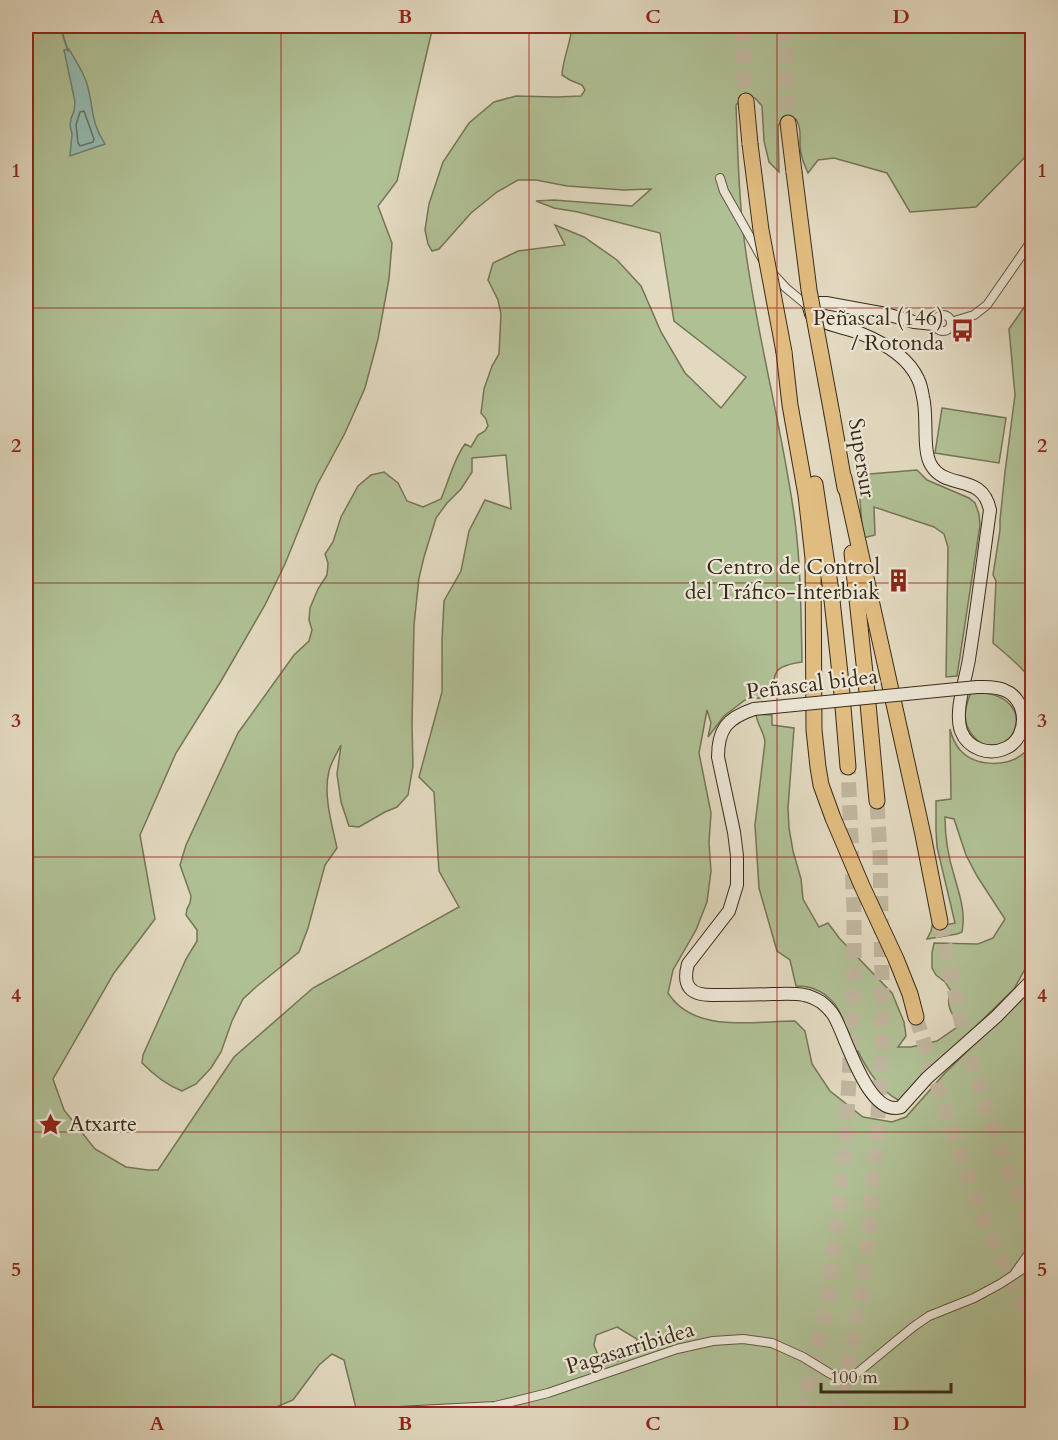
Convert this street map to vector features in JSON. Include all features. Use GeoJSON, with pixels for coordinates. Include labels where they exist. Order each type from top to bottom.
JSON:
{"type":"FeatureCollection","features":[{"type":"Feature","properties":{"kind":"highway"},"geometry":{"type":"LineString","coordinates":[[746,101],[761,230],[794,404],[813,558],[815,751],[826,800],[904,977],[916,1017]]}},
{"type":"Feature","properties":{"kind":"highway","name":"Supersur"},"geometry":{"type":"LineString","coordinates":[[788,123],[809,290],[844,478],[867,682],[877,801]]}},
{"type":"Feature","properties":{"kind":"highway"},"geometry":{"type":"LineString","coordinates":[[794,404],[814,481],[831,591],[848,767]]}},
{"type":"Feature","properties":{"kind":"highway"},"geometry":{"type":"LineString","coordinates":[[844,478],[940,922]]}},
{"type":"Feature","properties":{"kind":"street"},"geometry":{"type":"LineString","coordinates":[[720,178],[724,191],[755,248],[772,273],[809,308],[814,303],[825,303],[886,314],[914,322],[934,324],[938,317],[943,315],[951,322],[974,315],[987,305],[1032,240]]}},
{"type":"Feature","properties":{"kind":"street","name":"Peñascal bidea"},"geometry":{"type":"LineString","coordinates":[[809,308],[811,314],[821,322],[861,333],[895,352],[908,363],[919,380],[925,405],[927,453],[931,464],[939,475],[976,488],[986,497],[990,510],[970,652],[959,709],[959,720],[967,741],[973,747],[990,752],[1012,745],[1023,728],[1020,704],[1005,690],[993,687],[977,687],[754,710],[740,714],[724,726],[718,746],[718,757],[734,832],[737,885],[729,911],[688,964],[685,974],[686,981],[689,987],[699,995],[797,994],[821,1002],[834,1017],[868,1085],[884,1105],[896,1108],[901,1107],[927,1078],[997,1016],[1032,980]]}},
{"type":"Feature","properties":{"kind":"street"},"geometry":{"type":"LineString","coordinates":[[1013,1276],[1032,1249]]}},
{"type":"Feature","properties":{"kind":"street","name":"Pagasarribidea"},"geometry":{"type":"LineString","coordinates":[[341,1414],[495,1406],[548,1393],[677,1349],[713,1341],[743,1339],[772,1343],[803,1357],[829,1373],[846,1378],[856,1374],[929,1316],[974,1298],[1032,1263]]}},
{"type":"Feature","properties":{"kind":"green space"},"geometry":{"type":"Polygon","coordinates":[[[26,26],[433,26],[397,181],[378,206],[392,243],[389,279],[378,339],[365,388],[345,433],[317,485],[285,564],[265,605],[176,753],[140,835],[155,919],[114,973],[53,1079],[64,1110],[95,1149],[126,1167],[158,1170],[234,1057],[313,988],[459,907],[439,871],[434,792],[419,777],[442,692],[444,601],[461,571],[469,531],[485,500],[511,509],[506,455],[472,458],[472,472],[461,489],[436,518],[424,557],[419,578],[414,625],[413,766],[408,795],[397,807],[359,827],[349,826],[341,802],[337,774],[341,745],[327,780],[329,810],[337,848],[325,865],[299,952],[243,999],[221,1052],[211,1068],[196,1084],[182,1091],[160,1079],[142,1063],[143,1055],[186,959],[197,941],[197,930],[186,915],[191,896],[180,865],[186,845],[238,733],[294,655],[309,641],[312,630],[309,620],[310,608],[327,575],[328,563],[325,554],[333,542],[341,517],[358,486],[371,475],[384,472],[398,483],[407,501],[423,507],[441,499],[461,450],[465,444],[471,447],[478,435],[488,426],[481,413],[484,389],[499,354],[501,314],[498,300],[488,280],[493,263],[518,251],[565,245],[555,225],[584,237],[617,260],[641,286],[661,332],[685,373],[721,408],[746,377],[674,321],[660,233],[554,208],[536,201],[554,200],[632,206],[651,189],[624,190],[518,180],[497,192],[471,213],[439,249],[432,251],[425,230],[429,204],[443,162],[469,123],[494,102],[516,96],[581,96],[585,90],[582,85],[562,75],[572,26],[1032,26],[1032,150],[976,207],[910,212],[887,173],[834,158],[818,160],[808,173],[801,156],[796,119],[787,118],[782,120],[778,126],[779,172],[769,162],[764,141],[762,106],[755,98],[743,98],[736,105],[744,241],[795,521],[800,574],[802,662],[786,665],[777,671],[774,696],[745,700],[724,716],[708,737],[711,723],[707,710],[699,753],[711,813],[709,843],[711,871],[707,902],[696,930],[673,970],[668,993],[679,1006],[693,1015],[709,1020],[744,1023],[795,1021],[805,1031],[812,1064],[830,1091],[863,1117],[892,1122],[906,1117],[945,1073],[1032,988],[1032,1414],[310,1414],[356,1408],[344,1360],[332,1354],[319,1365],[293,1400],[276,1407],[280,1414],[26,1414],[26,26]],[[617,1327],[596,1335],[594,1345],[601,1363],[617,1361],[631,1353],[637,1339],[617,1327]]]}},
{"type":"Feature","properties":{"kind":"green space"},"geometry":{"type":"Polygon","coordinates":[[[1032,296],[1032,714],[1027,676],[993,643],[996,581],[993,575],[1015,395],[1009,329],[1032,296]]]}},
{"type":"Feature","properties":{"kind":"green space"},"geometry":{"type":"Polygon","coordinates":[[[942,408],[1006,418],[999,463],[935,453],[942,408]]]}},
{"type":"Feature","properties":{"kind":"green space"},"geometry":{"type":"Polygon","coordinates":[[[917,470],[927,480],[969,498],[975,503],[979,514],[980,525],[957,676],[946,677],[948,547],[944,534],[934,527],[874,507],[875,535],[863,538],[858,475],[917,470]]]}},
{"type":"Feature","properties":{"kind":"green space"},"geometry":{"type":"Polygon","coordinates":[[[971,692],[995,696],[1010,704],[1016,716],[1015,729],[1008,740],[998,746],[986,746],[969,731],[965,714],[971,692]]]}},
{"type":"Feature","properties":{"kind":"green space"},"geometry":{"type":"Polygon","coordinates":[[[756,714],[772,715],[772,725],[794,728],[788,808],[789,828],[801,879],[803,899],[819,927],[828,923],[840,939],[892,993],[904,1022],[906,1036],[898,1047],[911,1047],[937,1041],[960,1025],[950,1009],[951,991],[932,968],[934,943],[978,944],[993,938],[1005,919],[966,855],[954,819],[945,817],[946,839],[963,910],[962,932],[927,939],[934,917],[936,927],[955,923],[937,847],[936,830],[936,801],[951,799],[950,729],[954,740],[966,756],[983,762],[1010,761],[1026,751],[1032,740],[1032,956],[1014,989],[934,1064],[900,1101],[890,1095],[874,1079],[833,1002],[818,991],[796,986],[790,960],[777,951],[759,888],[755,825],[765,742],[756,714]]]}},
{"type":"Feature","properties":{"kind":"water"},"geometry":{"type":"Polygon","coordinates":[[[69,49],[85,79],[95,121],[105,144],[70,156],[72,134],[70,125],[75,102],[64,50],[69,49]]]}},
{"type":"Feature","properties":{"kind":"waterway"},"geometry":{"type":"LineString","coordinates":[[60,26],[68,51]]}},
{"type":"Feature","properties":{"kind":"tunnel"},"geometry":{"type":"LineString","coordinates":[[743,26],[746,101]]}},
{"type":"Feature","properties":{"kind":"tunnel"},"geometry":{"type":"LineString","coordinates":[[785,26],[788,123]]}},
{"type":"Feature","properties":{"kind":"tunnel"},"geometry":{"type":"LineString","coordinates":[[802,1414],[825,1314],[846,1134],[854,988],[854,911],[848,767]]}},
{"type":"Feature","properties":{"kind":"tunnel"},"geometry":{"type":"LineString","coordinates":[[839,1414],[858,1315],[868,1241],[877,1133],[882,1045],[880,853],[877,801]]}},
{"type":"Feature","properties":{"kind":"tunnel"},"geometry":{"type":"LineString","coordinates":[[940,922],[960,1017],[975,1073],[1032,1227]]}},
{"type":"Feature","properties":{"kind":"tunnel"},"geometry":{"type":"LineString","coordinates":[[916,1017],[966,1172],[996,1247],[1032,1320]]}},
{"type":"Feature","properties":{"kind":"place","name":"Peñascal (146) / Rotonda"},"geometry":{"type":"Point","coordinates":[962,331]}},
{"type":"Feature","properties":{"kind":"place","name":"Centro de Control del Tráfico-Interbiak"},"geometry":{"type":"Point","coordinates":[898,580]}},
{"type":"Feature","properties":{"kind":"place","name":"Atxarte"},"geometry":{"type":"Point","coordinates":[51,1124]}}]}
